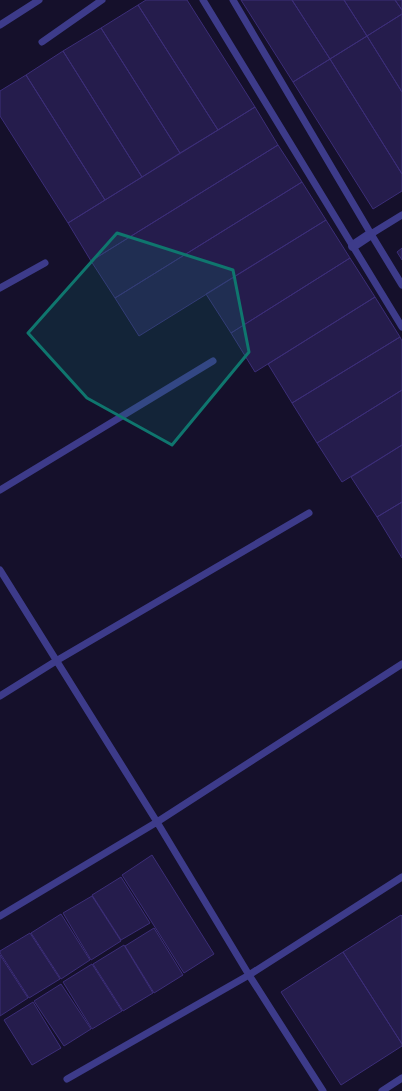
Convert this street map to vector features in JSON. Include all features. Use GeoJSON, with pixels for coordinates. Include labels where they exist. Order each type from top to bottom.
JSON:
{"type":"FeatureCollection","features":[{"type":"Feature","properties":{"kind":"street"},"geometry":{"type":"LineString","coordinates":[[353,246],[371,234]]}},
{"type":"Feature","properties":{"kind":"lane"},"geometry":{"type":"LineString","coordinates":[[0,24],[40,0]]}},
{"type":"Feature","properties":{"kind":"lane"},"geometry":{"type":"LineString","coordinates":[[42,42],[102,0]]}},
{"type":"Feature","properties":{"kind":"lane"},"geometry":{"type":"LineString","coordinates":[[203,0],[402,327]]}},
{"type":"Feature","properties":{"kind":"lane"},"geometry":{"type":"LineString","coordinates":[[233,0],[402,285]]}},
{"type":"Feature","properties":{"kind":"lane"},"geometry":{"type":"LineString","coordinates":[[371,234],[402,215]]}},
{"type":"Feature","properties":{"kind":"lane"},"geometry":{"type":"LineString","coordinates":[[0,288],[44,263]]}},
{"type":"Feature","properties":{"kind":"lane"},"geometry":{"type":"LineString","coordinates":[[0,490],[213,361]]}},
{"type":"Feature","properties":{"kind":"lane"},"geometry":{"type":"LineString","coordinates":[[0,696],[56,661],[309,513]]}},
{"type":"Feature","properties":{"kind":"lane"},"geometry":{"type":"LineString","coordinates":[[0,570],[157,822],[249,975],[323,1091]]}},
{"type":"Feature","properties":{"kind":"lane"},"geometry":{"type":"LineString","coordinates":[[0,916],[157,822],[402,664]]}},
{"type":"Feature","properties":{"kind":"lane"},"geometry":{"type":"LineString","coordinates":[[67,1079],[249,975],[402,877]]}},
{"type":"Feature","properties":{"kind":"lane"},"geometry":{"type":"LineString","coordinates":[[382,1091],[402,1078]]}},
{"type":"Feature","properties":{"kind":"highlighted area"},"geometry":{"type":"Polygon","coordinates":[[[117,233],[233,270],[249,352],[172,445],[87,398],[28,333],[117,233]]]}},
{"type":"Feature","properties":{"kind":"building"},"geometry":{"type":"Polygon","coordinates":[[[146,0],[187,0],[255,107],[218,130],[138,5],[146,0]]]}},
{"type":"Feature","properties":{"kind":"building"},"geometry":{"type":"Polygon","coordinates":[[[241,0],[292,0],[330,59],[293,82],[241,0]]]}},
{"type":"Feature","properties":{"kind":"building"},"geometry":{"type":"Polygon","coordinates":[[[292,0],[344,0],[367,36],[330,59],[292,0]]]}},
{"type":"Feature","properties":{"kind":"building"},"geometry":{"type":"Polygon","coordinates":[[[344,0],[395,0],[402,10],[402,14],[367,36],[344,0]]]}},
{"type":"Feature","properties":{"kind":"building"},"geometry":{"type":"Polygon","coordinates":[[[395,0],[402,0],[402,10],[395,0]]]}},
{"type":"Feature","properties":{"kind":"building"},"geometry":{"type":"Polygon","coordinates":[[[138,5],[218,130],[180,153],[101,28],[138,5]]]}},
{"type":"Feature","properties":{"kind":"building"},"geometry":{"type":"Polygon","coordinates":[[[402,14],[402,92],[367,36],[402,14]]]}},
{"type":"Feature","properties":{"kind":"building"},"geometry":{"type":"Polygon","coordinates":[[[101,28],[180,153],[142,177],[63,51],[101,28]]]}},
{"type":"Feature","properties":{"kind":"building"},"geometry":{"type":"Polygon","coordinates":[[[367,36],[402,92],[402,174],[330,59],[367,36]]]}},
{"type":"Feature","properties":{"kind":"building"},"geometry":{"type":"Polygon","coordinates":[[[63,51],[142,177],[105,200],[26,75],[63,51]]]}},
{"type":"Feature","properties":{"kind":"building"},"geometry":{"type":"Polygon","coordinates":[[[330,59],[402,174],[402,191],[373,209],[293,82],[330,59]]]}},
{"type":"Feature","properties":{"kind":"building"},"geometry":{"type":"Polygon","coordinates":[[[26,75],[105,200],[68,223],[0,116],[0,91],[26,75]]]}},
{"type":"Feature","properties":{"kind":"building"},"geometry":{"type":"Polygon","coordinates":[[[255,107],[278,145],[91,261],[68,223],[255,107]]]}},
{"type":"Feature","properties":{"kind":"building"},"geometry":{"type":"Polygon","coordinates":[[[278,145],[302,182],[115,298],[91,261],[278,145]]]}},
{"type":"Feature","properties":{"kind":"building"},"geometry":{"type":"Polygon","coordinates":[[[302,182],[326,220],[139,336],[115,298],[302,182]]]}},
{"type":"Feature","properties":{"kind":"building"},"geometry":{"type":"Polygon","coordinates":[[[326,220],[350,258],[231,333],[206,294],[326,220]]]}},
{"type":"Feature","properties":{"kind":"building"},"geometry":{"type":"Polygon","coordinates":[[[402,248],[402,260],[397,252],[402,248]]]}},
{"type":"Feature","properties":{"kind":"building"},"geometry":{"type":"Polygon","coordinates":[[[350,258],[375,297],[255,372],[231,333],[350,258]]]}},
{"type":"Feature","properties":{"kind":"building"},"geometry":{"type":"Polygon","coordinates":[[[375,297],[400,337],[292,403],[268,364],[375,297]]]}},
{"type":"Feature","properties":{"kind":"building"},"geometry":{"type":"Polygon","coordinates":[[[400,337],[402,341],[402,390],[317,443],[292,403],[400,337]]]}},
{"type":"Feature","properties":{"kind":"building"},"geometry":{"type":"Polygon","coordinates":[[[402,390],[402,445],[342,482],[317,443],[402,390]]]}},
{"type":"Feature","properties":{"kind":"building"},"geometry":{"type":"Polygon","coordinates":[[[402,445],[402,502],[377,517],[351,477],[402,445]]]}},
{"type":"Feature","properties":{"kind":"building"},"geometry":{"type":"Polygon","coordinates":[[[402,502],[402,558],[377,517],[402,502]]]}},
{"type":"Feature","properties":{"kind":"building"},"geometry":{"type":"Polygon","coordinates":[[[152,855],[214,954],[184,973],[122,875],[152,855]]]}},
{"type":"Feature","properties":{"kind":"building"},"geometry":{"type":"Polygon","coordinates":[[[121,877],[150,923],[121,940],[92,895],[121,877]]]}},
{"type":"Feature","properties":{"kind":"building"},"geometry":{"type":"Polygon","coordinates":[[[92,896],[121,941],[91,960],[63,913],[92,896]]]}},
{"type":"Feature","properties":{"kind":"building"},"geometry":{"type":"Polygon","coordinates":[[[61,914],[90,960],[61,979],[31,933],[61,914]]]}},
{"type":"Feature","properties":{"kind":"building"},"geometry":{"type":"Polygon","coordinates":[[[401,915],[402,916],[402,1044],[343,952],[401,915]]]}},
{"type":"Feature","properties":{"kind":"building"},"geometry":{"type":"Polygon","coordinates":[[[154,928],[183,975],[154,993],[125,946],[154,928]]]}},
{"type":"Feature","properties":{"kind":"building"},"geometry":{"type":"Polygon","coordinates":[[[30,933],[60,979],[29,998],[0,951],[30,933]]]}},
{"type":"Feature","properties":{"kind":"building"},"geometry":{"type":"Polygon","coordinates":[[[124,945],[153,993],[123,1011],[93,964],[124,945]]]}},
{"type":"Feature","properties":{"kind":"building"},"geometry":{"type":"Polygon","coordinates":[[[343,952],[402,1046],[341,1085],[281,992],[343,952]]]}},
{"type":"Feature","properties":{"kind":"building"},"geometry":{"type":"Polygon","coordinates":[[[0,955],[28,998],[0,1016],[0,955]]]}},
{"type":"Feature","properties":{"kind":"building"},"geometry":{"type":"Polygon","coordinates":[[[92,964],[122,1011],[92,1029],[63,982],[92,964]]]}},
{"type":"Feature","properties":{"kind":"building"},"geometry":{"type":"Polygon","coordinates":[[[61,984],[91,1029],[64,1046],[34,1001],[61,984]]]}},
{"type":"Feature","properties":{"kind":"building"},"geometry":{"type":"Polygon","coordinates":[[[33,1002],[61,1048],[32,1065],[4,1020],[33,1002]]]}}]}
